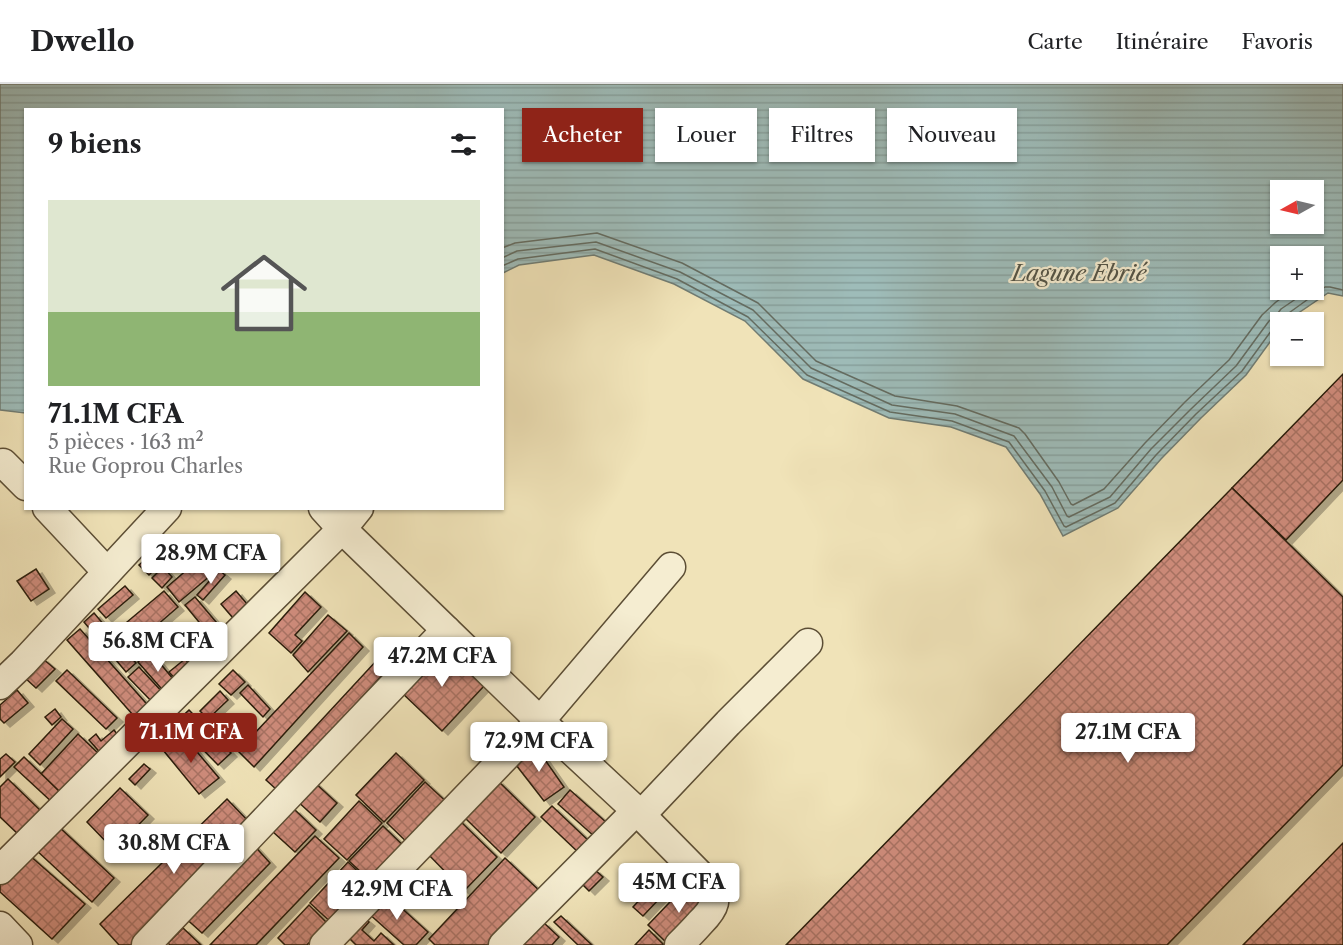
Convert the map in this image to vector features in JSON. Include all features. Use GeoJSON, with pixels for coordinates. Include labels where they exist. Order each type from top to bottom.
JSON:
{"type":"FeatureCollection","features":[{"type":"Feature","properties":{"kind":"street"},"geometry":{"type":"LineString","coordinates":[[3,463],[24,484]]}},
{"type":"Feature","properties":{"kind":"street"},"geometry":{"type":"LineString","coordinates":[[49,510],[107,572]]}},
{"type":"Feature","properties":{"kind":"street"},"geometry":{"type":"LineString","coordinates":[[0,685],[165,510]]}},
{"type":"Feature","properties":{"kind":"street"},"geometry":{"type":"LineString","coordinates":[[328,510],[350,519],[446,630],[639,813],[712,889],[715,897],[712,911],[679,945]]}},
{"type":"Feature","properties":{"kind":"street"},"geometry":{"type":"LineString","coordinates":[[0,870],[350,519]]}},
{"type":"Feature","properties":{"kind":"street"},"geometry":{"type":"LineString","coordinates":[[324,945],[540,721],[671,567]]}},
{"type":"Feature","properties":{"kind":"street"},"geometry":{"type":"LineString","coordinates":[[146,945],[446,630]]}},
{"type":"Feature","properties":{"kind":"street"},"geometry":{"type":"LineString","coordinates":[[503,945],[639,813],[808,643]]}},
{"type":"Feature","properties":{"kind":"street"},"geometry":{"type":"LineString","coordinates":[[0,926],[18,945]]}},
{"type":"Feature","properties":{"kind":"water","name":"Lagune Ébrié"},"geometry":{"type":"Polygon","coordinates":[[[0,84],[1343,84],[1343,296],[1328,293],[1324,296],[1324,246],[1270,246],[1270,300],[1318,300],[1300,312],[1270,312],[1270,342],[1246,375],[1161,459],[1118,508],[1063,536],[1040,494],[1006,447],[951,427],[889,418],[803,379],[745,321],[674,284],[594,255],[519,265],[504,272],[504,108],[24,108],[24,413],[0,410],[0,84]]]}},
{"type":"Feature","properties":{"kind":"building"},"geometry":{"type":"Polygon","coordinates":[[[1343,374],[1343,480],[1286,540],[1232,488],[1343,374]]]}},
{"type":"Feature","properties":{"kind":"building"},"geometry":{"type":"Polygon","coordinates":[[[1232,488],[1343,597],[1343,765],[1167,945],[786,945],[1232,488]]]}},
{"type":"Feature","properties":{"kind":"building"},"geometry":{"type":"Polygon","coordinates":[[[204,555],[217,570],[179,602],[167,587],[204,555]]]}},
{"type":"Feature","properties":{"kind":"building"},"geometry":{"type":"Polygon","coordinates":[[[149,556],[158,566],[149,575],[139,565],[149,556]]]}},
{"type":"Feature","properties":{"kind":"building"},"geometry":{"type":"Polygon","coordinates":[[[163,567],[172,577],[162,588],[152,578],[163,567]]]}},
{"type":"Feature","properties":{"kind":"building"},"geometry":{"type":"Polygon","coordinates":[[[36,569],[49,589],[31,601],[17,581],[36,569]]]}},
{"type":"Feature","properties":{"kind":"building"},"geometry":{"type":"Polygon","coordinates":[[[219,570],[225,575],[203,600],[197,595],[219,570]]]}},
{"type":"Feature","properties":{"kind":"building"},"geometry":{"type":"Polygon","coordinates":[[[125,586],[133,595],[106,618],[98,609],[125,586]]]}},
{"type":"Feature","properties":{"kind":"building"},"geometry":{"type":"Polygon","coordinates":[[[164,591],[178,607],[141,639],[127,622],[164,591]]]}},
{"type":"Feature","properties":{"kind":"building"},"geometry":{"type":"Polygon","coordinates":[[[236,591],[253,611],[238,624],[221,604],[236,591]]]}},
{"type":"Feature","properties":{"kind":"building"},"geometry":{"type":"Polygon","coordinates":[[[305,592],[321,607],[295,635],[302,641],[291,653],[269,633],[305,592]]]}},
{"type":"Feature","properties":{"kind":"building"},"geometry":{"type":"Polygon","coordinates":[[[195,597],[227,635],[217,644],[185,605],[195,597]]]}},
{"type":"Feature","properties":{"kind":"building"},"geometry":{"type":"Polygon","coordinates":[[[94,613],[136,663],[126,672],[84,622],[94,613]]]}},
{"type":"Feature","properties":{"kind":"building"},"geometry":{"type":"Polygon","coordinates":[[[328,615],[347,631],[308,672],[293,655],[328,615]]]}},
{"type":"Feature","properties":{"kind":"building"},"geometry":{"type":"Polygon","coordinates":[[[80,629],[153,711],[140,723],[67,640],[80,629]]]}},
{"type":"Feature","properties":{"kind":"building"},"geometry":{"type":"Polygon","coordinates":[[[349,633],[363,647],[254,767],[238,751],[349,633]]]}},
{"type":"Feature","properties":{"kind":"building"},"geometry":{"type":"Polygon","coordinates":[[[181,638],[190,650],[179,658],[170,646],[181,638]]]}},
{"type":"Feature","properties":{"kind":"building"},"geometry":{"type":"Polygon","coordinates":[[[442,646],[484,686],[442,731],[400,691],[442,646]]]}},
{"type":"Feature","properties":{"kind":"building"},"geometry":{"type":"Polygon","coordinates":[[[150,651],[178,685],[167,695],[138,662],[150,651]]]}},
{"type":"Feature","properties":{"kind":"building"},"geometry":{"type":"Polygon","coordinates":[[[42,658],[55,669],[36,688],[24,677],[42,658]]]}},
{"type":"Feature","properties":{"kind":"building"},"geometry":{"type":"Polygon","coordinates":[[[185,659],[195,670],[179,683],[169,672],[185,659]]]}},
{"type":"Feature","properties":{"kind":"building"},"geometry":{"type":"Polygon","coordinates":[[[377,660],[387,670],[277,790],[266,780],[377,660]]]}},
{"type":"Feature","properties":{"kind":"building"},"geometry":{"type":"Polygon","coordinates":[[[139,667],[165,695],[155,705],[128,677],[139,667]]]}},
{"type":"Feature","properties":{"kind":"building"},"geometry":{"type":"Polygon","coordinates":[[[67,670],[117,718],[106,729],[56,681],[67,670]]]}},
{"type":"Feature","properties":{"kind":"building"},"geometry":{"type":"Polygon","coordinates":[[[233,670],[245,682],[231,695],[219,684],[233,670]]]}},
{"type":"Feature","properties":{"kind":"building"},"geometry":{"type":"Polygon","coordinates":[[[248,685],[270,709],[263,717],[240,693],[248,685]]]}},
{"type":"Feature","properties":{"kind":"building"},"geometry":{"type":"Polygon","coordinates":[[[17,690],[28,703],[4,723],[0,719],[0,705],[17,690]]]}},
{"type":"Feature","properties":{"kind":"building"},"geometry":{"type":"Polygon","coordinates":[[[220,691],[228,700],[208,719],[200,711],[220,691]]]}},
{"type":"Feature","properties":{"kind":"building"},"geometry":{"type":"Polygon","coordinates":[[[55,709],[61,717],[52,725],[45,717],[55,709]]]}},
{"type":"Feature","properties":{"kind":"building"},"geometry":{"type":"Polygon","coordinates":[[[189,710],[231,753],[218,765],[176,722],[189,710]]]}},
{"type":"Feature","properties":{"kind":"building"},"geometry":{"type":"Polygon","coordinates":[[[62,719],[73,729],[40,765],[29,754],[62,719]]]}},
{"type":"Feature","properties":{"kind":"building"},"geometry":{"type":"Polygon","coordinates":[[[114,730],[123,742],[104,757],[89,740],[96,734],[101,741],[114,730]]]}},
{"type":"Feature","properties":{"kind":"building"},"geometry":{"type":"Polygon","coordinates":[[[78,734],[100,755],[63,795],[41,774],[78,734]]]}},
{"type":"Feature","properties":{"kind":"building"},"geometry":{"type":"Polygon","coordinates":[[[182,734],[219,778],[199,794],[163,750],[182,734]]]}},
{"type":"Feature","properties":{"kind":"building"},"geometry":{"type":"Polygon","coordinates":[[[534,744],[564,787],[544,801],[513,761],[534,744]]]}},
{"type":"Feature","properties":{"kind":"building"},"geometry":{"type":"Polygon","coordinates":[[[396,753],[424,780],[384,822],[356,795],[396,753]]]}},
{"type":"Feature","properties":{"kind":"building"},"geometry":{"type":"Polygon","coordinates":[[[6,754],[15,762],[0,777],[0,759],[6,754]]]}},
{"type":"Feature","properties":{"kind":"building"},"geometry":{"type":"Polygon","coordinates":[[[24,757],[63,795],[54,804],[14,767],[24,757]]]}},
{"type":"Feature","properties":{"kind":"building"},"geometry":{"type":"Polygon","coordinates":[[[144,764],[150,769],[135,785],[129,779],[144,764]]]}},
{"type":"Feature","properties":{"kind":"building"},"geometry":{"type":"Polygon","coordinates":[[[8,779],[43,813],[21,837],[0,817],[0,787],[8,779]]]}},
{"type":"Feature","properties":{"kind":"building"},"geometry":{"type":"Polygon","coordinates":[[[312,780],[337,803],[320,822],[295,799],[312,780]]]}},
{"type":"Feature","properties":{"kind":"building"},"geometry":{"type":"Polygon","coordinates":[[[497,780],[535,817],[501,853],[463,816],[497,780]]]}},
{"type":"Feature","properties":{"kind":"building"},"geometry":{"type":"Polygon","coordinates":[[[425,782],[452,807],[413,848],[387,823],[425,782]]]}},
{"type":"Feature","properties":{"kind":"building"},"geometry":{"type":"Polygon","coordinates":[[[120,788],[148,815],[114,850],[87,822],[120,788]]]}},
{"type":"Feature","properties":{"kind":"building"},"geometry":{"type":"Polygon","coordinates":[[[570,790],[607,823],[595,837],[558,804],[570,790]]]}},
{"type":"Feature","properties":{"kind":"building"},"geometry":{"type":"Polygon","coordinates":[[[227,799],[249,822],[131,945],[119,945],[100,924],[227,799]]]}},
{"type":"Feature","properties":{"kind":"building"},"geometry":{"type":"Polygon","coordinates":[[[359,801],[382,823],[347,860],[324,839],[359,801]]]}},
{"type":"Feature","properties":{"kind":"building"},"geometry":{"type":"Polygon","coordinates":[[[552,806],[590,842],[579,853],[541,817],[552,806]]]}},
{"type":"Feature","properties":{"kind":"building"},"geometry":{"type":"Polygon","coordinates":[[[294,809],[316,830],[295,852],[272,831],[294,809]]]}},
{"type":"Feature","properties":{"kind":"building"},"geometry":{"type":"Polygon","coordinates":[[[457,818],[497,857],[464,891],[425,851],[457,818]]]}},
{"type":"Feature","properties":{"kind":"building"},"geometry":{"type":"Polygon","coordinates":[[[57,825],[114,878],[92,902],[35,849],[57,825]]]}},
{"type":"Feature","properties":{"kind":"building"},"geometry":{"type":"Polygon","coordinates":[[[383,826],[409,851],[376,886],[349,861],[383,826]]]}},
{"type":"Feature","properties":{"kind":"building"},"geometry":{"type":"Polygon","coordinates":[[[315,836],[339,858],[256,945],[210,945],[315,836]]]}},
{"type":"Feature","properties":{"kind":"building"},"geometry":{"type":"Polygon","coordinates":[[[250,841],[270,863],[202,933],[182,915],[250,841]]]}},
{"type":"Feature","properties":{"kind":"building"},"geometry":{"type":"Polygon","coordinates":[[[1343,843],[1343,945],[1243,945],[1343,843]]]}},
{"type":"Feature","properties":{"kind":"building"},"geometry":{"type":"Polygon","coordinates":[[[28,854],[85,904],[52,939],[0,892],[0,880],[28,854]]]}},
{"type":"Feature","properties":{"kind":"building"},"geometry":{"type":"Polygon","coordinates":[[[505,858],[544,895],[497,945],[435,945],[429,939],[505,858]]]}},
{"type":"Feature","properties":{"kind":"building"},"geometry":{"type":"Polygon","coordinates":[[[348,862],[374,887],[336,927],[310,903],[348,862]]]}},
{"type":"Feature","properties":{"kind":"building"},"geometry":{"type":"Polygon","coordinates":[[[670,867],[680,877],[643,916],[633,907],[670,867]]]}},
{"type":"Feature","properties":{"kind":"building"},"geometry":{"type":"Polygon","coordinates":[[[594,869],[603,877],[589,891],[581,883],[594,869]]]}},
{"type":"Feature","properties":{"kind":"building"},"geometry":{"type":"Polygon","coordinates":[[[688,883],[709,904],[669,945],[648,925],[688,883]]]}},
{"type":"Feature","properties":{"kind":"building"},"geometry":{"type":"Polygon","coordinates":[[[385,893],[428,932],[416,945],[404,945],[367,912],[385,893]]]}},
{"type":"Feature","properties":{"kind":"building"},"geometry":{"type":"Polygon","coordinates":[[[309,905],[327,923],[307,945],[285,945],[278,938],[309,905]]]}},
{"type":"Feature","properties":{"kind":"building"},"geometry":{"type":"Polygon","coordinates":[[[359,914],[369,922],[362,930],[374,941],[381,933],[394,945],[356,945],[343,932],[359,914]]]}},
{"type":"Feature","properties":{"kind":"building"},"geometry":{"type":"Polygon","coordinates":[[[561,916],[592,945],[578,945],[554,922],[561,916]]]}},
{"type":"Feature","properties":{"kind":"building"},"geometry":{"type":"Polygon","coordinates":[[[543,922],[559,937],[552,945],[522,945],[543,922]]]}},
{"type":"Feature","properties":{"kind":"building"},"geometry":{"type":"Polygon","coordinates":[[[183,928],[201,945],[170,945],[168,943],[183,928]]]}},
{"type":"Feature","properties":{"kind":"building"},"geometry":{"type":"Polygon","coordinates":[[[649,930],[664,945],[635,945],[649,930]]]}}]}
